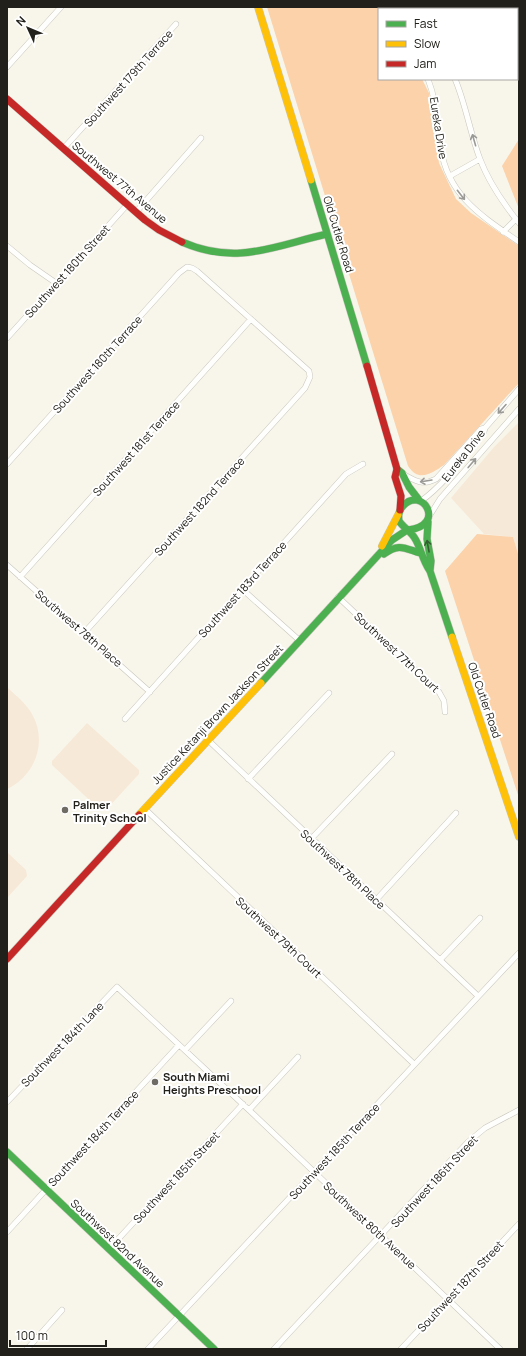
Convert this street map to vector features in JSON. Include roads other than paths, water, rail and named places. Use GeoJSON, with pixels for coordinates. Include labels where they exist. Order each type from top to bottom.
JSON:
{"type":"FeatureCollection","features":[{"type":"Feature","properties":{"kind":"main road","name":"Old Cutler Road"},"geometry":{"type":"LineString","coordinates":[[258,7],[396,469],[395,477],[400,496],[399,513]]}},
{"type":"Feature","properties":{"kind":"main road","name":"Southwest 77th Avenue"},"geometry":{"type":"LineString","coordinates":[[7,99],[127,205],[158,230],[178,240],[200,248],[226,253],[243,254],[267,250],[327,234]]}},
{"type":"Feature","properties":{"kind":"main road"},"geometry":{"type":"LineString","coordinates":[[396,469],[403,474],[409,487],[427,506],[430,514],[428,522],[420,528],[407,530],[400,523],[399,513],[406,503],[414,500],[420,500]]}},
{"type":"Feature","properties":{"kind":"main road","name":"Justice Ketanji Brown Jackson Street"},"geometry":{"type":"LineString","coordinates":[[378,555],[399,513]]}},
{"type":"Feature","properties":{"kind":"main road","name":"Old Cutler Road"},"geometry":{"type":"LineString","coordinates":[[428,522],[427,538],[431,561],[430,571]]}},
{"type":"Feature","properties":{"kind":"main road","name":"Old Cutler Road"},"geometry":{"type":"LineString","coordinates":[[407,530],[415,538],[424,564],[430,571],[496,764],[519,837]]}},
{"type":"Feature","properties":{"kind":"main road","name":"Justice Ketanji Brown Jackson Street"},"geometry":{"type":"LineString","coordinates":[[7,959],[338,597],[392,540],[407,530]]}},
{"type":"Feature","properties":{"kind":"main road"},"geometry":{"type":"LineString","coordinates":[[378,555],[386,554],[392,548],[401,547],[420,553]]}},
{"type":"Feature","properties":{"kind":"main road","name":"Southwest 82nd Avenue"},"geometry":{"type":"LineString","coordinates":[[7,1152],[214,1349]]}},
{"type":"Feature","properties":{"kind":"street"},"geometry":{"type":"LineString","coordinates":[[7,67],[61,7]]}},
{"type":"Feature","properties":{"kind":"street"},"geometry":{"type":"LineString","coordinates":[[386,8],[390,7]]}},
{"type":"Feature","properties":{"kind":"street","name":"Southwest 179th Terrace"},"geometry":{"type":"LineString","coordinates":[[63,149],[176,24]]}},
{"type":"Feature","properties":{"kind":"street","name":"Eureka Drive"},"geometry":{"type":"LineString","coordinates":[[428,80],[437,108],[441,154],[456,190],[472,208],[503,232],[519,242]]}},
{"type":"Feature","properties":{"kind":"street"},"geometry":{"type":"LineString","coordinates":[[455,80],[480,159],[496,192],[518,221],[503,232]]}},
{"type":"Feature","properties":{"kind":"street"},"geometry":{"type":"LineString","coordinates":[[136,212],[201,138]]}},
{"type":"Feature","properties":{"kind":"street"},"geometry":{"type":"LineString","coordinates":[[450,176],[480,159]]}},
{"type":"Feature","properties":{"kind":"street","name":"Southwest 180th Street"},"geometry":{"type":"LineString","coordinates":[[7,338],[127,205]]}},
{"type":"Feature","properties":{"kind":"street"},"geometry":{"type":"LineString","coordinates":[[7,246],[30,265],[56,283]]}},
{"type":"Feature","properties":{"kind":"street","name":"Southwest 180th Terrace"},"geometry":{"type":"LineString","coordinates":[[7,464],[184,268],[190,267],[197,271],[251,318]]}},
{"type":"Feature","properties":{"kind":"street","name":"Southwest 182nd Terrace"},"geometry":{"type":"LineString","coordinates":[[84,633],[305,388],[310,377],[309,371],[306,367],[251,318]]}},
{"type":"Feature","properties":{"kind":"street","name":"Southwest 181st Terrace"},"geometry":{"type":"LineString","coordinates":[[20,577],[251,318]]}},
{"type":"Feature","properties":{"kind":"street","name":"Eureka Drive"},"geometry":{"type":"LineString","coordinates":[[420,500],[432,492],[444,480],[484,432],[485,428],[519,390]]}},
{"type":"Feature","properties":{"kind":"street","name":"Eureka Drive"},"geometry":{"type":"LineString","coordinates":[[430,514],[440,499],[519,409]]}},
{"type":"Feature","properties":{"kind":"street"},"geometry":{"type":"LineString","coordinates":[[403,474],[422,483],[436,479],[481,430],[485,428]]}},
{"type":"Feature","properties":{"kind":"street","name":"Southwest 183rd Terrace"},"geometry":{"type":"LineString","coordinates":[[125,719],[346,474],[363,464]]}},
{"type":"Feature","properties":{"kind":"street","name":"Southwest 78th Place"},"geometry":{"type":"LineString","coordinates":[[7,565],[150,692]]}},
{"type":"Feature","properties":{"kind":"street"},"geometry":{"type":"LineString","coordinates":[[242,589],[299,640]]}},
{"type":"Feature","properties":{"kind":"street","name":"Southwest 77th Court"},"geometry":{"type":"LineString","coordinates":[[338,597],[439,692],[444,701],[446,712]]}},
{"type":"Feature","properties":{"kind":"street"},"geometry":{"type":"LineString","coordinates":[[248,779],[329,693]]}},
{"type":"Feature","properties":{"kind":"street","name":"Southwest 78th Place"},"geometry":{"type":"LineString","coordinates":[[208,740],[478,996]]}},
{"type":"Feature","properties":{"kind":"street"},"geometry":{"type":"LineString","coordinates":[[311,839],[392,754]]}},
{"type":"Feature","properties":{"kind":"street","name":"Southwest 79th Court"},"geometry":{"type":"LineString","coordinates":[[144,809],[414,1064]]}},
{"type":"Feature","properties":{"kind":"street"},"geometry":{"type":"LineString","coordinates":[[376,900],[456,813]]}},
{"type":"Feature","properties":{"kind":"street"},"geometry":{"type":"LineString","coordinates":[[440,960],[480,918]]}},
{"type":"Feature","properties":{"kind":"street","name":"Southwest 185th Terrace"},"geometry":{"type":"LineString","coordinates":[[148,1349],[519,953]]}},
{"type":"Feature","properties":{"kind":"street","name":"Southwest 80th Avenue"},"geometry":{"type":"LineString","coordinates":[[117,987],[243,1104],[500,1349]]}},
{"type":"Feature","properties":{"kind":"street","name":"Southwest 184th Lane"},"geometry":{"type":"LineString","coordinates":[[7,1102],[117,987]]}},
{"type":"Feature","properties":{"kind":"street"},"geometry":{"type":"LineString","coordinates":[[185,1050],[231,1001]]}},
{"type":"Feature","properties":{"kind":"street","name":"Southwest 184th Terrace"},"geometry":{"type":"LineString","coordinates":[[7,1232],[179,1045]]}},
{"type":"Feature","properties":{"kind":"street"},"geometry":{"type":"LineString","coordinates":[[249,1110],[298,1057]]}},
{"type":"Feature","properties":{"kind":"street","name":"Southwest 185th Street"},"geometry":{"type":"LineString","coordinates":[[109,1249],[243,1104]]}},
{"type":"Feature","properties":{"kind":"street","name":"Southwest 186th Street"},"geometry":{"type":"LineString","coordinates":[[274,1349],[474,1137],[485,1128],[519,1110]]}},
{"type":"Feature","properties":{"kind":"street","name":"Southwest 187th Street"},"geometry":{"type":"LineString","coordinates":[[401,1349],[519,1224]]}},
{"type":"Feature","properties":{"kind":"street"},"geometry":{"type":"LineString","coordinates":[[27,1349],[62,1310]]}},
{"type":"Feature","properties":{"kind":"place","name":"Palmer Trinity School"},"geometry":{"type":"Point","coordinates":[65,810]}},
{"type":"Feature","properties":{"kind":"place","name":"South Miami Heights Preschool"},"geometry":{"type":"Point","coordinates":[155,1082]}}]}
